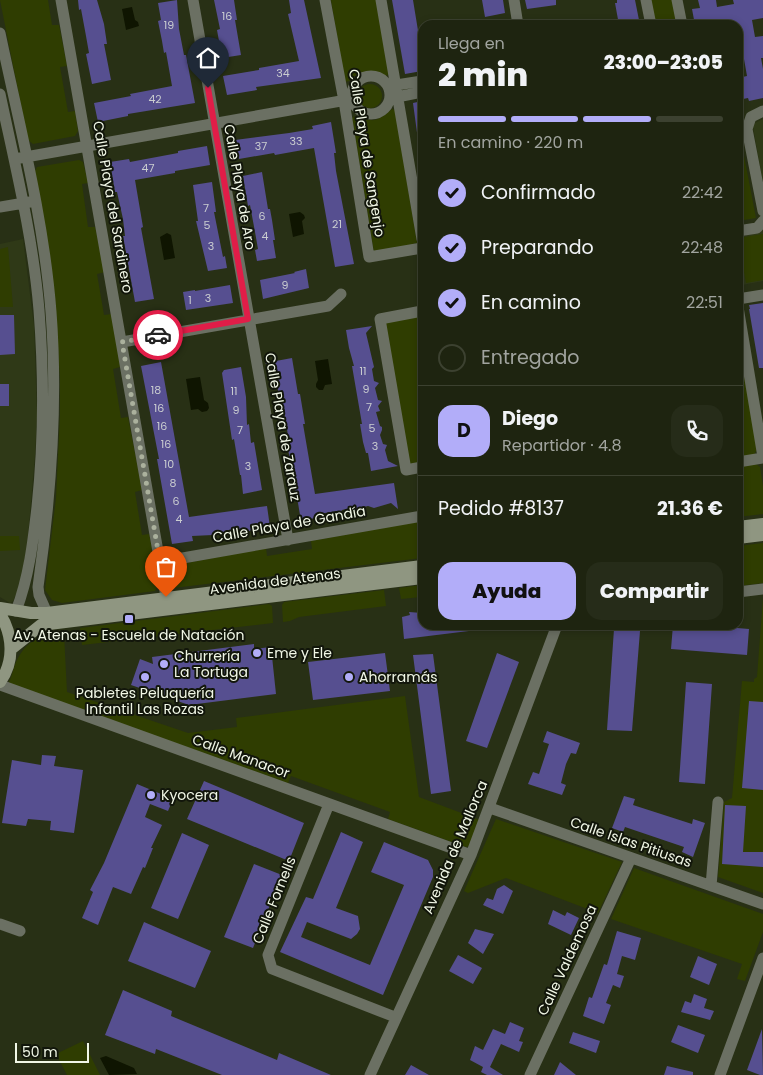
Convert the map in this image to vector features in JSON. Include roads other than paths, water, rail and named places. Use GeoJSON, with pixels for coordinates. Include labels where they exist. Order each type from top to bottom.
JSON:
{"type":"FeatureCollection","features":[{"type":"Feature","properties":{"kind":"main road"},"geometry":{"type":"LineString","coordinates":[[743,526],[763,524]]}},
{"type":"Feature","properties":{"kind":"main road"},"geometry":{"type":"LineString","coordinates":[[743,537],[763,535]]}},
{"type":"Feature","properties":{"kind":"main road","name":"Avenida de Atenas"},"geometry":{"type":"LineString","coordinates":[[0,608],[46,613],[418,566]]}},
{"type":"Feature","properties":{"kind":"main road","name":"Avenida de Atenas"},"geometry":{"type":"LineString","coordinates":[[41,625],[418,578]]}},
{"type":"Feature","properties":{"kind":"main road"},"geometry":{"type":"LineString","coordinates":[[0,614],[8,630],[11,649],[9,664],[0,682]]}},
{"type":"Feature","properties":{"kind":"main road"},"geometry":{"type":"LineString","coordinates":[[11,649],[41,625]]}},
{"type":"Feature","properties":{"kind":"street","name":"Calle Playa del Sardinero"},"geometry":{"type":"LineString","coordinates":[[62,0],[166,597]]}},
{"type":"Feature","properties":{"kind":"street","name":"Calle Playa de Aro"},"geometry":{"type":"LineString","coordinates":[[193,0],[248,319]]}},
{"type":"Feature","properties":{"kind":"street","name":"Calle Playa de Sangenjo"},"geometry":{"type":"LineString","coordinates":[[325,0],[348,100],[369,257],[418,249]]}},
{"type":"Feature","properties":{"kind":"street"},"geometry":{"type":"LineString","coordinates":[[381,0],[393,91],[418,219]]}},
{"type":"Feature","properties":{"kind":"street"},"geometry":{"type":"LineString","coordinates":[[514,0],[517,20]]}},
{"type":"Feature","properties":{"kind":"street"},"geometry":{"type":"LineString","coordinates":[[646,0],[650,20]]}},
{"type":"Feature","properties":{"kind":"street"},"geometry":{"type":"LineString","coordinates":[[677,0],[681,20]]}},
{"type":"Feature","properties":{"kind":"street"},"geometry":{"type":"LineString","coordinates":[[0,33],[4,76],[26,157],[38,310],[42,415],[39,486],[32,543],[26,586],[16,611]]}},
{"type":"Feature","properties":{"kind":"street"},"geometry":{"type":"LineString","coordinates":[[348,100],[356,83],[366,76],[379,78],[393,91],[418,92]]}},
{"type":"Feature","properties":{"kind":"street"},"geometry":{"type":"LineString","coordinates":[[348,100],[360,111],[372,114],[384,109],[393,91],[418,82]]}},
{"type":"Feature","properties":{"kind":"street"},"geometry":{"type":"LineString","coordinates":[[0,94],[14,159],[29,202],[47,274],[51,311],[55,378],[50,482],[38,587],[46,613],[41,625]]}},
{"type":"Feature","properties":{"kind":"street"},"geometry":{"type":"LineString","coordinates":[[14,159],[348,100]]}},
{"type":"Feature","properties":{"kind":"street"},"geometry":{"type":"LineString","coordinates":[[763,111],[752,117],[747,129],[763,211]]}},
{"type":"Feature","properties":{"kind":"street"},"geometry":{"type":"LineString","coordinates":[[0,207],[29,202]]}},
{"type":"Feature","properties":{"kind":"street"},"geometry":{"type":"LineString","coordinates":[[743,230],[757,228],[763,221]]}},
{"type":"Feature","properties":{"kind":"street"},"geometry":{"type":"LineString","coordinates":[[122,342],[328,306],[341,294]]}},
{"type":"Feature","properties":{"kind":"street"},"geometry":{"type":"LineString","coordinates":[[743,298],[763,295]]}},
{"type":"Feature","properties":{"kind":"street"},"geometry":{"type":"LineString","coordinates":[[418,312],[380,319],[406,470],[418,468]]}},
{"type":"Feature","properties":{"kind":"street","name":"Calle Playa de Zarauz"},"geometry":{"type":"LineString","coordinates":[[248,319],[288,540]]}},
{"type":"Feature","properties":{"kind":"street"},"geometry":{"type":"LineString","coordinates":[[743,337],[763,458],[743,461]]}},
{"type":"Feature","properties":{"kind":"street","name":"Calle Playa de Gandía"},"geometry":{"type":"LineString","coordinates":[[160,562],[418,517]]}},
{"type":"Feature","properties":{"kind":"street"},"geometry":{"type":"LineString","coordinates":[[743,591],[763,589]]}},
{"type":"Feature","properties":{"kind":"street","name":"Avenida de Mallorca"},"geometry":{"type":"LineString","coordinates":[[370,1075],[471,855],[555,630]]}},
{"type":"Feature","properties":{"kind":"street","name":"Calle Manacor"},"geometry":{"type":"LineString","coordinates":[[0,685],[471,855]]}},
{"type":"Feature","properties":{"kind":"street"},"geometry":{"type":"LineString","coordinates":[[711,886],[718,802]]}},
{"type":"Feature","properties":{"kind":"street","name":"Calle Fornells"},"geometry":{"type":"LineString","coordinates":[[329,804],[268,955],[272,969],[395,1017]]}},
{"type":"Feature","properties":{"kind":"street","name":"Calle Islas Pitiusas"},"geometry":{"type":"LineString","coordinates":[[490,808],[763,904]]}},
{"type":"Feature","properties":{"kind":"street","name":"Calle Valdemosa"},"geometry":{"type":"LineString","coordinates":[[530,1075],[631,858]]}},
{"type":"Feature","properties":{"kind":"street"},"geometry":{"type":"LineString","coordinates":[[0,924],[20,931]]}},
{"type":"Feature","properties":{"kind":"street"},"geometry":{"type":"LineString","coordinates":[[720,1075],[763,958]]}},
{"type":"Feature","properties":{"kind":"place","name":"Av. Atenas - Escuela de Natación"},"geometry":{"type":"Point","coordinates":[129,619]}},
{"type":"Feature","properties":{"kind":"place","name":"Eme y Ele"},"geometry":{"type":"Point","coordinates":[257,653]}},
{"type":"Feature","properties":{"kind":"place","name":"Churrería La Tortuga"},"geometry":{"type":"Point","coordinates":[164,664]}},
{"type":"Feature","properties":{"kind":"place","name":"Pabletes Peluquería Infantil Las Rozas"},"geometry":{"type":"Point","coordinates":[145,677]}},
{"type":"Feature","properties":{"kind":"place","name":"Ahorramás"},"geometry":{"type":"Point","coordinates":[349,677]}},
{"type":"Feature","properties":{"kind":"place","name":"Kyocera"},"geometry":{"type":"Point","coordinates":[151,795]}}]}
